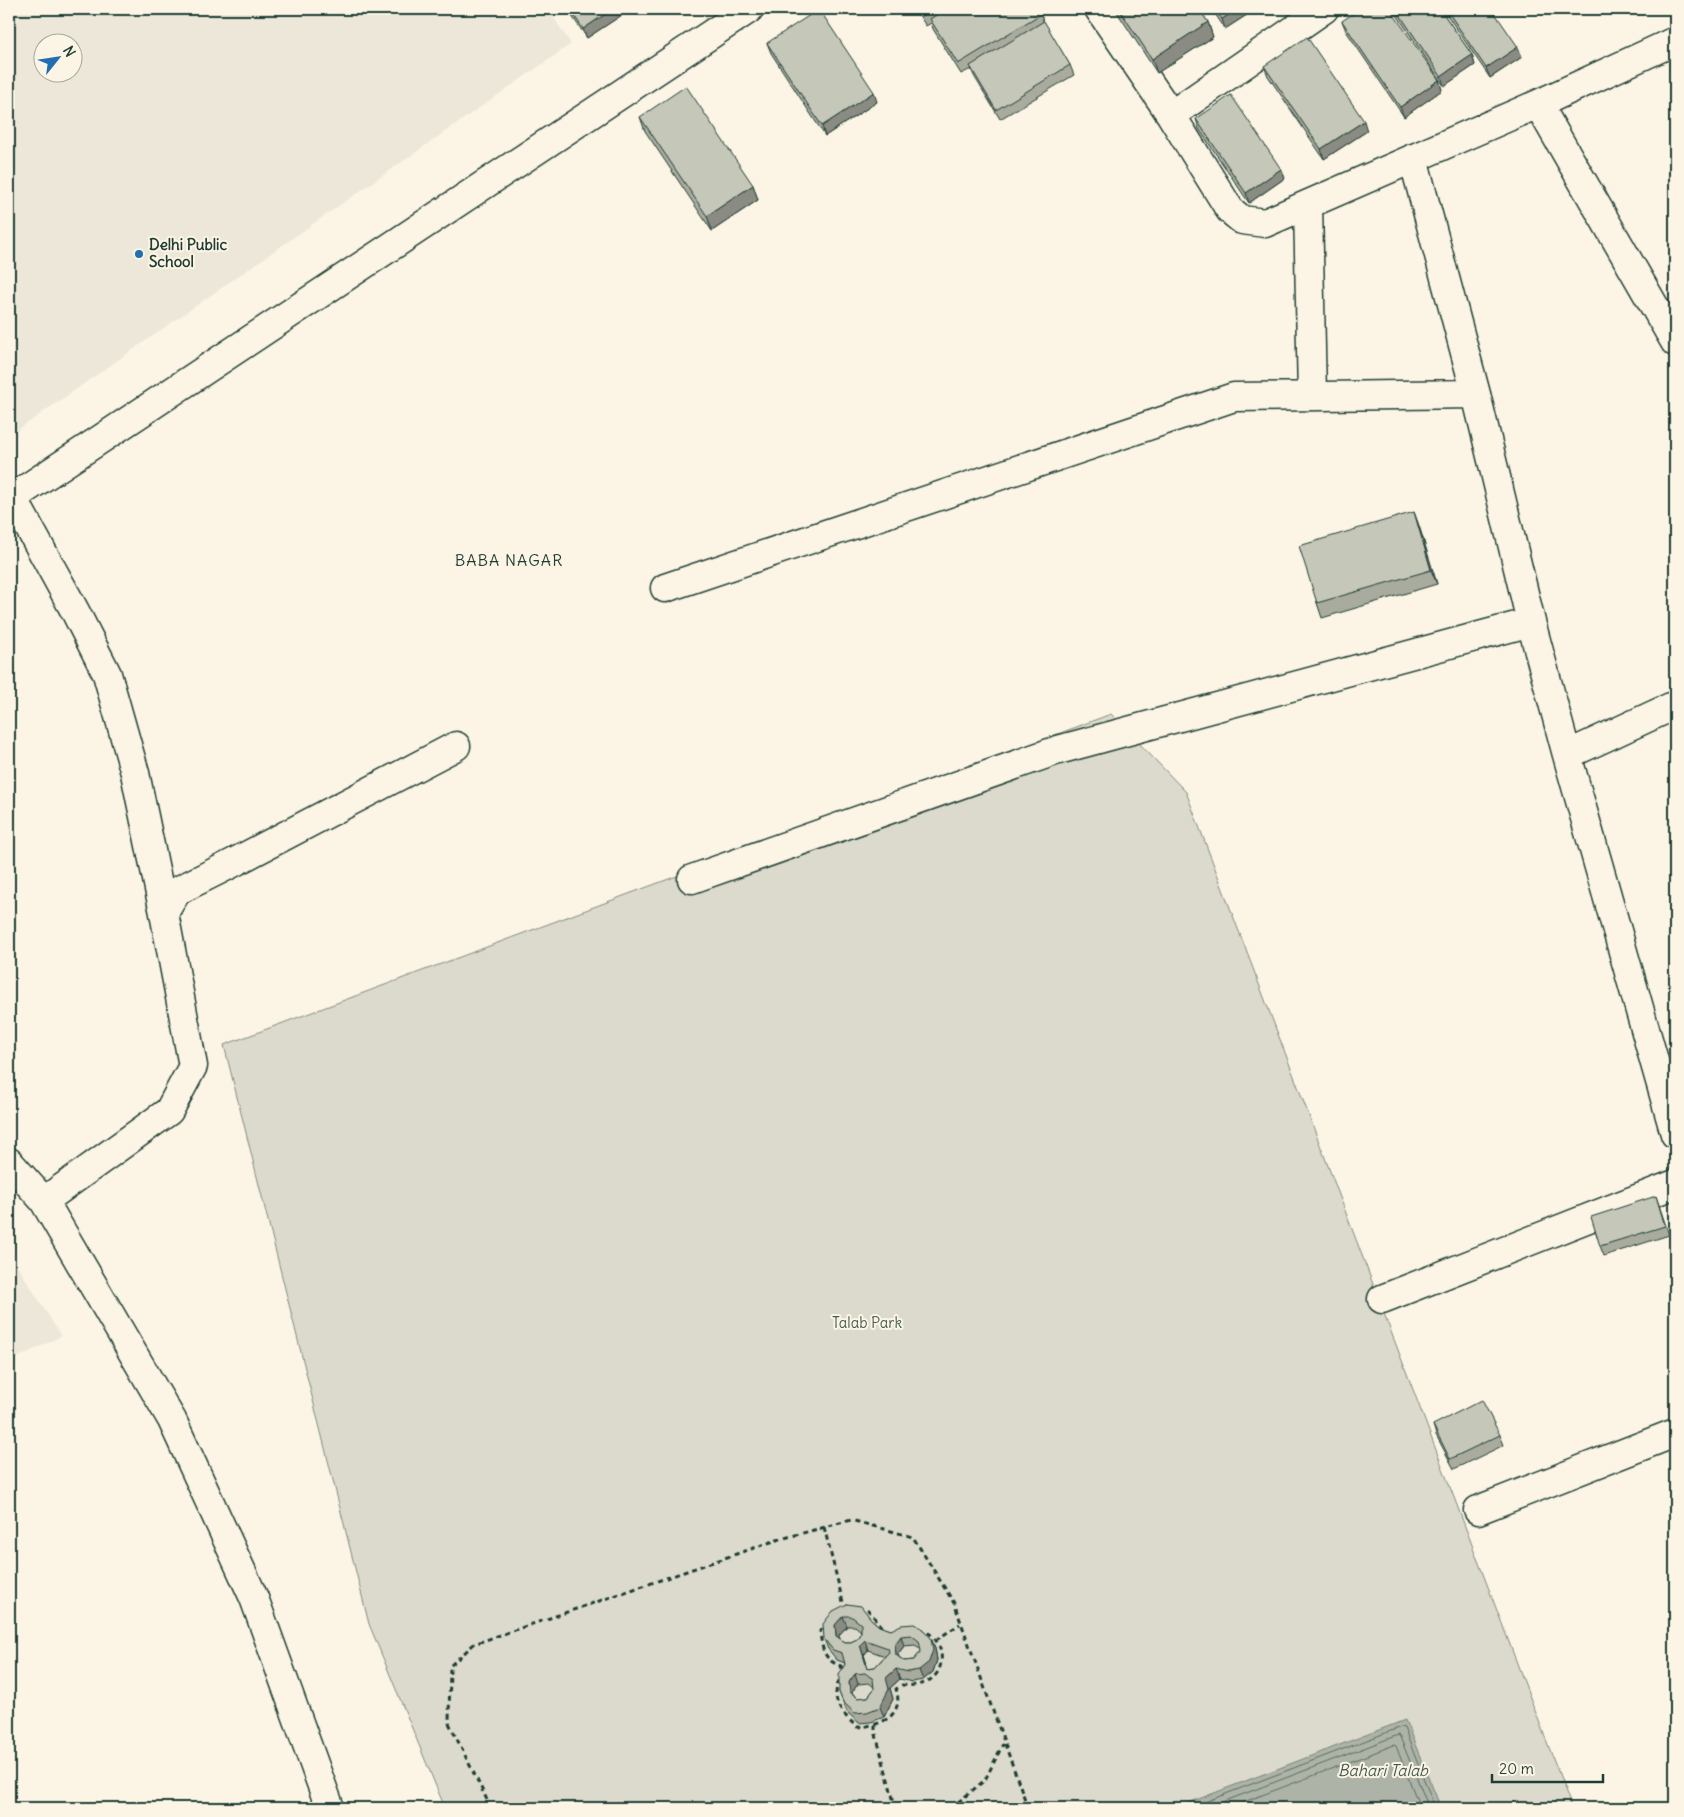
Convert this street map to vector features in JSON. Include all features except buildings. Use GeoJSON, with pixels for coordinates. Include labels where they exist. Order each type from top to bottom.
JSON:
{"type":"FeatureCollection","features":[{"type":"Feature","properties":{"kind":"street"},"geometry":{"type":"LineString","coordinates":[[1099,9],[1171,115],[1230,210],[1242,220],[1265,223],[1538,104],[1675,41]]}},
{"type":"Feature","properties":{"kind":"street"},"geometry":{"type":"LineString","coordinates":[[1171,115],[1324,9]]}},
{"type":"Feature","properties":{"kind":"street"},"geometry":{"type":"LineString","coordinates":[[44,1201],[169,1111],[192,1066],[164,913],[135,773],[107,674],[76,613],[11,499],[736,12]]}},
{"type":"Feature","properties":{"kind":"street"},"geometry":{"type":"LineString","coordinates":[[1538,104],[1675,342]]}},
{"type":"Feature","properties":{"kind":"street"},"geometry":{"type":"LineString","coordinates":[[1413,158],[1476,394],[1531,622],[1566,755],[1675,1134]]}},
{"type":"Feature","properties":{"kind":"street"},"geometry":{"type":"LineString","coordinates":[[1308,205],[1312,396]]}},
{"type":"Feature","properties":{"kind":"street"},"geometry":{"type":"LineString","coordinates":[[665,588],[1234,397],[1476,394]]}},
{"type":"Feature","properties":{"kind":"street"},"geometry":{"type":"LineString","coordinates":[[692,878],[1058,750],[1531,622]]}},
{"type":"Feature","properties":{"kind":"street"},"geometry":{"type":"LineString","coordinates":[[1566,755],[1675,705]]}},
{"type":"Feature","properties":{"kind":"street"},"geometry":{"type":"LineString","coordinates":[[164,913],[177,891],[456,746]]}},
{"type":"Feature","properties":{"kind":"street"},"geometry":{"type":"LineString","coordinates":[[9,1162],[44,1201],[172,1420],[254,1598],[330,1808]]}},
{"type":"Feature","properties":{"kind":"street"},"geometry":{"type":"LineString","coordinates":[[1382,1299],[1675,1184]]}},
{"type":"Feature","properties":{"kind":"street"},"geometry":{"type":"LineString","coordinates":[[1478,1510],[1675,1433]]}},
{"type":"Feature","properties":{"kind":"path"},"geometry":{"type":"LineString","coordinates":[[491,1808],[449,1723],[450,1666],[474,1644],[778,1540],[852,1520],[913,1537],[954,1603],[1028,1808]]}},
{"type":"Feature","properties":{"kind":"path"},"geometry":{"type":"LineString","coordinates":[[824,1527],[843,1602],[849,1607],[868,1610],[885,1630],[894,1633],[903,1628],[919,1628],[929,1632],[940,1644],[942,1659],[937,1675],[924,1684],[902,1685],[896,1689],[899,1698],[896,1708],[887,1721],[875,1725],[857,1727],[842,1714],[837,1702],[837,1683],[843,1672],[841,1666],[833,1664],[822,1650],[820,1631],[832,1616],[849,1607]]}},
{"type":"Feature","properties":{"kind":"path"},"geometry":{"type":"LineString","coordinates":[[936,1640],[960,1624]]}},
{"type":"Feature","properties":{"kind":"path"},"geometry":{"type":"LineString","coordinates":[[875,1725],[894,1802],[899,1808]]}},
{"type":"Feature","properties":{"kind":"path"},"geometry":{"type":"LineString","coordinates":[[951,1808],[985,1780],[1004,1744]]}},
{"type":"Feature","properties":{"kind":"shaded area","name":"Delhi Public School"},"geometry":{"type":"Polygon","coordinates":[[[9,9],[548,9],[571,44],[9,436],[9,9]]]}},
{"type":"Feature","properties":{"kind":"shaded area"},"geometry":{"type":"Polygon","coordinates":[[[9,1252],[61,1336],[9,1362],[9,1252]]]}},
{"type":"Feature","properties":{"kind":"green space","name":"Talab Park"},"geometry":{"type":"Polygon","coordinates":[[[1111,714],[1186,792],[1572,1808],[445,1808],[369,1624],[224,1045],[1111,714]]]}},
{"type":"Feature","properties":{"kind":"water","name":"Bahari Talab"},"geometry":{"type":"Polygon","coordinates":[[[1405,1720],[1441,1808],[1175,1808],[1405,1720]]]}},
{"type":"Feature","properties":{"kind":"place","name":"Delhi Public School"},"geometry":{"type":"Point","coordinates":[139,254]}},
{"type":"Feature","properties":{"kind":"district","name":"BABA NAGAR"},"geometry":{"type":"Point","coordinates":[509,560]}}]}
